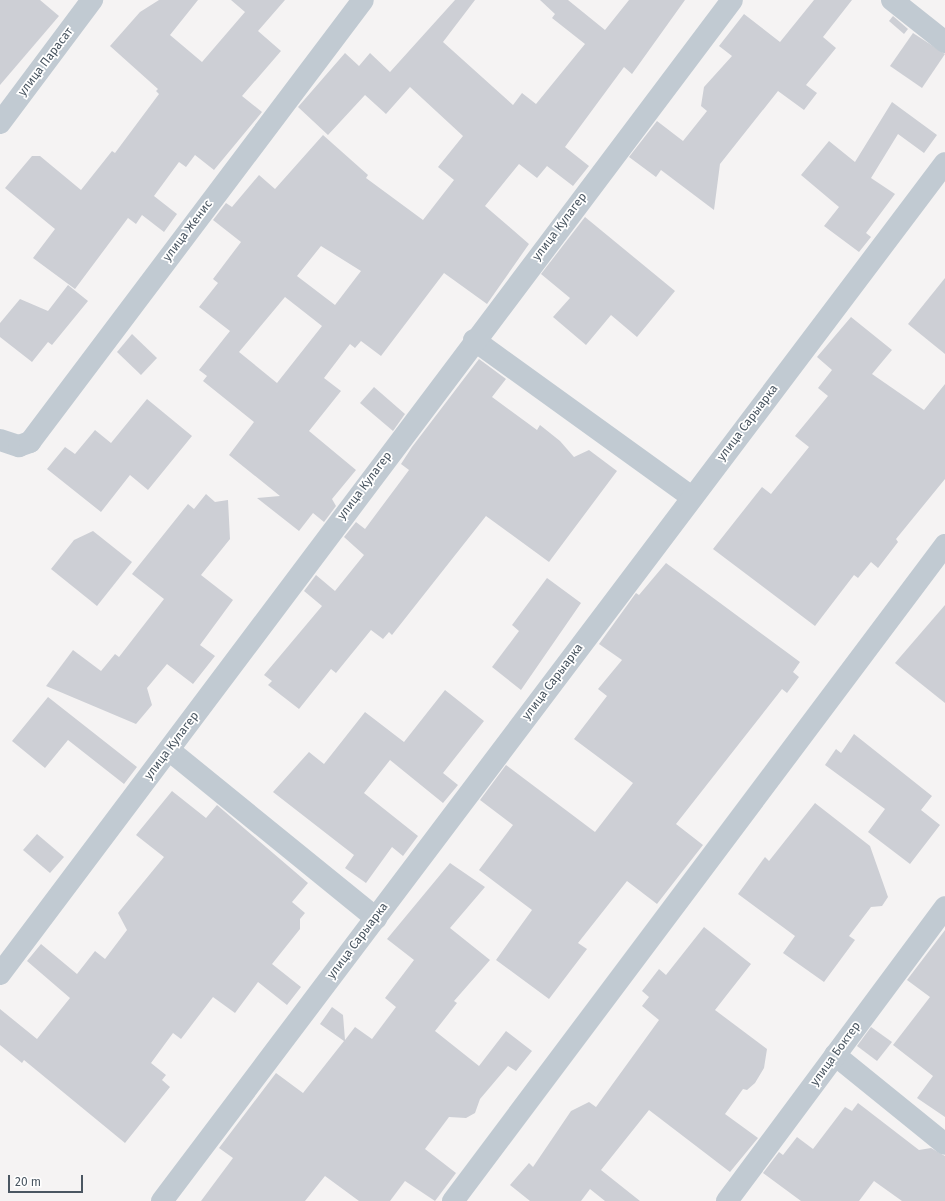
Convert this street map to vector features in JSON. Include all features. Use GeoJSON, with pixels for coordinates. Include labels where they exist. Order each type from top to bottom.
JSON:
{"type":"FeatureCollection","features":[{"type":"Feature","properties":{"kind":"street","name":"улица Парасат"},"geometry":{"type":"LineString","coordinates":[[0,123],[92,0]]}},
{"type":"Feature","properties":{"kind":"street","name":"улица Женис"},"geometry":{"type":"LineString","coordinates":[[2,442],[19,446],[30,442],[363,0]]}},
{"type":"Feature","properties":{"kind":"street","name":"улица Кулагер"},"geometry":{"type":"LineString","coordinates":[[0,974],[169,750],[474,340],[732,0]]}},
{"type":"Feature","properties":{"kind":"street"},"geometry":{"type":"LineString","coordinates":[[892,0],[945,42]]}},
{"type":"Feature","properties":{"kind":"street","name":"улица Сарыарка"},"geometry":{"type":"LineString","coordinates":[[162,1201],[945,163]]}},
{"type":"Feature","properties":{"kind":"street"},"geometry":{"type":"LineString","coordinates":[[474,340],[692,497]]}},
{"type":"Feature","properties":{"kind":"street"},"geometry":{"type":"LineString","coordinates":[[453,1201],[945,545]]}},
{"type":"Feature","properties":{"kind":"street"},"geometry":{"type":"LineString","coordinates":[[169,750],[376,918]]}},
{"type":"Feature","properties":{"kind":"street","name":"улица Боктер"},"geometry":{"type":"LineString","coordinates":[[729,1200],[945,908]]}},
{"type":"Feature","properties":{"kind":"street"},"geometry":{"type":"LineString","coordinates":[[835,1055],[945,1144]]}},
{"type":"Feature","properties":{"kind":"building"},"geometry":{"type":"Polygon","coordinates":[[[0,0],[40,0],[59,16],[0,85],[0,0]]]}},
{"type":"Feature","properties":{"kind":"building"},"geometry":{"type":"Polygon","coordinates":[[[159,0],[198,0],[170,35],[202,62],[245,12],[231,0],[285,0],[258,31],[281,51],[242,96],[262,112],[214,170],[195,155],[186,167],[179,162],[154,196],[177,214],[164,232],[142,215],[136,224],[128,218],[75,289],[33,258],[55,229],[5,188],[32,156],[40,156],[81,190],[112,151],[115,153],[159,94],[156,91],[158,89],[110,46],[140,12],[159,0]]]}},
{"type":"Feature","properties":{"kind":"building"},"geometry":{"type":"Polygon","coordinates":[[[455,0],[475,0],[443,42],[513,105],[522,93],[536,104],[585,44],[552,18],[555,14],[540,0],[568,0],[605,30],[629,0],[685,0],[632,74],[624,67],[565,147],[589,166],[573,186],[547,166],[537,178],[519,164],[485,206],[529,244],[487,304],[444,273],[381,356],[361,341],[355,348],[350,344],[324,378],[341,391],[309,431],[356,470],[332,499],[336,506],[324,522],[313,513],[299,531],[257,498],[280,496],[229,455],[254,422],[203,381],[207,376],[199,370],[230,331],[199,307],[218,283],[213,279],[241,242],[213,220],[226,203],[232,207],[259,175],[275,189],[323,135],[368,175],[366,178],[423,220],[454,180],[438,167],[463,136],[410,87],[386,114],[365,95],[328,135],[298,107],[345,53],[359,66],[370,53],[390,72],[455,0]],[[321,246],[297,276],[335,305],[361,271],[321,246]],[[285,297],[239,352],[277,383],[322,326],[285,297]]]}},
{"type":"Feature","properties":{"kind":"building"},"geometry":{"type":"Polygon","coordinates":[[[814,0],[852,0],[823,37],[836,48],[806,85],[817,93],[804,110],[778,91],[720,164],[714,210],[661,170],[656,177],[629,157],[657,121],[683,141],[707,111],[701,106],[704,87],[732,56],[719,46],[744,14],[780,42],[814,0]]]}},
{"type":"Feature","properties":{"kind":"building"},"geometry":{"type":"Polygon","coordinates":[[[893,16],[908,29],[904,34],[889,21],[893,16]]]}},
{"type":"Feature","properties":{"kind":"building"},"geometry":{"type":"Polygon","coordinates":[[[913,33],[945,54],[922,88],[890,66],[913,33]]]}},
{"type":"Feature","properties":{"kind":"building"},"geometry":{"type":"Polygon","coordinates":[[[892,102],[937,135],[924,153],[898,134],[871,178],[895,194],[866,233],[871,237],[859,252],[824,226],[839,207],[801,175],[829,141],[855,162],[892,102]]]}},
{"type":"Feature","properties":{"kind":"building"},"geometry":{"type":"Polygon","coordinates":[[[585,217],[675,291],[637,337],[611,315],[586,345],[553,317],[570,298],[541,274],[585,217]]]}},
{"type":"Feature","properties":{"kind":"building"},"geometry":{"type":"Polygon","coordinates":[[[945,278],[945,354],[908,324],[945,278]]]}},
{"type":"Feature","properties":{"kind":"building"},"geometry":{"type":"Polygon","coordinates":[[[68,285],[88,301],[52,345],[48,342],[32,362],[0,337],[0,323],[20,299],[48,311],[68,285]]]}},
{"type":"Feature","properties":{"kind":"building"},"geometry":{"type":"Polygon","coordinates":[[[851,317],[892,350],[872,374],[924,410],[945,384],[945,479],[896,539],[898,542],[878,568],[871,562],[858,578],[854,575],[815,626],[713,549],[762,487],[771,494],[809,447],[795,436],[828,396],[818,388],[832,370],[817,357],[851,317]]]}},
{"type":"Feature","properties":{"kind":"building"},"geometry":{"type":"Polygon","coordinates":[[[132,334],[157,358],[141,375],[117,352],[132,334]]]}},
{"type":"Feature","properties":{"kind":"building"},"geometry":{"type":"Polygon","coordinates":[[[479,359],[506,379],[492,397],[537,430],[540,425],[560,441],[574,457],[589,450],[617,471],[549,562],[486,516],[392,635],[389,632],[383,639],[371,630],[336,673],[331,669],[299,709],[268,685],[272,681],[264,675],[322,606],[304,591],[316,575],[335,591],[364,555],[344,537],[356,522],[365,529],[409,470],[401,464],[412,447],[479,359]]]}},
{"type":"Feature","properties":{"kind":"building"},"geometry":{"type":"Polygon","coordinates":[[[374,387],[405,414],[393,431],[360,403],[374,387]]]}},
{"type":"Feature","properties":{"kind":"building"},"geometry":{"type":"Polygon","coordinates":[[[147,399],[192,436],[148,490],[130,475],[101,512],[47,469],[65,447],[75,454],[95,430],[111,443],[147,399]]]}},
{"type":"Feature","properties":{"kind":"building"},"geometry":{"type":"Polygon","coordinates":[[[206,494],[215,502],[228,500],[230,539],[201,575],[233,600],[200,645],[215,656],[193,684],[167,664],[147,688],[152,705],[136,724],[46,686],[73,650],[101,671],[115,654],[119,657],[164,599],[132,574],[188,504],[194,509],[206,494]]]}},
{"type":"Feature","properties":{"kind":"building"},"geometry":{"type":"Polygon","coordinates":[[[93,531],[132,562],[97,606],[51,569],[74,540],[93,531]]]}},
{"type":"Feature","properties":{"kind":"building"},"geometry":{"type":"Polygon","coordinates":[[[666,563],[800,662],[793,672],[799,677],[787,693],[782,689],[676,824],[703,845],[657,904],[627,881],[578,943],[587,949],[549,999],[496,960],[532,910],[479,870],[513,825],[480,800],[506,765],[595,832],[633,783],[574,739],[607,696],[598,689],[622,660],[599,644],[636,593],[639,595],[666,563]]]}},
{"type":"Feature","properties":{"kind":"building"},"geometry":{"type":"Polygon","coordinates":[[[547,578],[581,603],[521,690],[492,667],[519,631],[512,625],[547,578]]]}},
{"type":"Feature","properties":{"kind":"building"},"geometry":{"type":"Polygon","coordinates":[[[945,605],[945,703],[895,663],[945,605]]]}},
{"type":"Feature","properties":{"kind":"building"},"geometry":{"type":"Polygon","coordinates":[[[445,690],[484,721],[443,773],[458,785],[443,803],[390,760],[364,793],[418,836],[403,856],[392,847],[366,883],[345,868],[354,855],[273,792],[309,752],[324,764],[365,712],[404,742],[445,690]]]}},
{"type":"Feature","properties":{"kind":"building"},"geometry":{"type":"Polygon","coordinates":[[[48,697],[137,767],[124,784],[68,740],[45,768],[12,741],[48,697]]]}},
{"type":"Feature","properties":{"kind":"building"},"geometry":{"type":"Polygon","coordinates":[[[854,734],[932,796],[921,810],[940,825],[910,864],[868,832],[885,809],[825,765],[836,749],[841,753],[854,734]]]}},
{"type":"Feature","properties":{"kind":"building"},"geometry":{"type":"Polygon","coordinates":[[[172,791],[206,818],[217,805],[308,883],[292,902],[305,913],[300,919],[300,929],[272,964],[301,987],[287,1005],[258,982],[235,1013],[213,997],[181,1039],[173,1033],[151,1063],[166,1075],[162,1080],[170,1087],[125,1143],[24,1060],[22,1063],[0,1045],[0,1009],[37,1039],[70,998],[27,961],[41,944],[77,974],[95,951],[105,959],[127,930],[118,913],[164,857],[136,835],[172,791]]]}},
{"type":"Feature","properties":{"kind":"building"},"geometry":{"type":"Polygon","coordinates":[[[815,803],[870,846],[888,897],[882,906],[871,907],[849,936],[855,940],[824,982],[783,953],[795,936],[738,894],[765,857],[769,861],[815,803]]]}},
{"type":"Feature","properties":{"kind":"building"},"geometry":{"type":"Polygon","coordinates":[[[37,834],[64,857],[50,873],[23,850],[37,834]]]}},
{"type":"Feature","properties":{"kind":"building"},"geometry":{"type":"Polygon","coordinates":[[[450,863],[485,887],[450,928],[490,960],[454,1001],[457,1003],[435,1031],[479,1066],[506,1031],[532,1051],[516,1071],[508,1066],[480,1099],[475,1113],[466,1118],[449,1117],[425,1149],[456,1173],[435,1201],[405,1181],[390,1201],[359,1201],[325,1176],[305,1201],[201,1201],[233,1158],[219,1148],[276,1073],[303,1093],[344,1041],[320,1024],[332,1007],[343,1015],[345,1040],[355,1027],[372,1039],[396,1007],[385,998],[414,960],[387,939],[450,863]]]}},
{"type":"Feature","properties":{"kind":"building"},"geometry":{"type":"Polygon","coordinates":[[[704,927],[751,964],[715,1010],[767,1049],[764,1068],[755,1083],[747,1090],[743,1089],[725,1114],[758,1138],[730,1172],[649,1110],[601,1170],[640,1201],[605,1201],[590,1189],[581,1201],[530,1201],[510,1185],[529,1163],[533,1167],[571,1111],[589,1102],[596,1107],[659,1020],[642,1006],[649,997],[642,991],[659,969],[666,975],[704,927]]]}},
{"type":"Feature","properties":{"kind":"building"},"geometry":{"type":"Polygon","coordinates":[[[945,930],[945,1117],[917,1098],[933,1076],[893,1045],[930,997],[907,980],[945,930]]]}},
{"type":"Feature","properties":{"kind":"building"},"geometry":{"type":"Polygon","coordinates":[[[871,1027],[892,1042],[877,1061],[857,1046],[871,1027]]]}},
{"type":"Feature","properties":{"kind":"building"},"geometry":{"type":"Polygon","coordinates":[[[858,1103],[919,1150],[931,1148],[945,1156],[945,1201],[902,1201],[874,1181],[859,1201],[801,1201],[763,1173],[779,1152],[783,1155],[797,1137],[813,1149],[845,1107],[852,1111],[858,1103]]]}}]}
